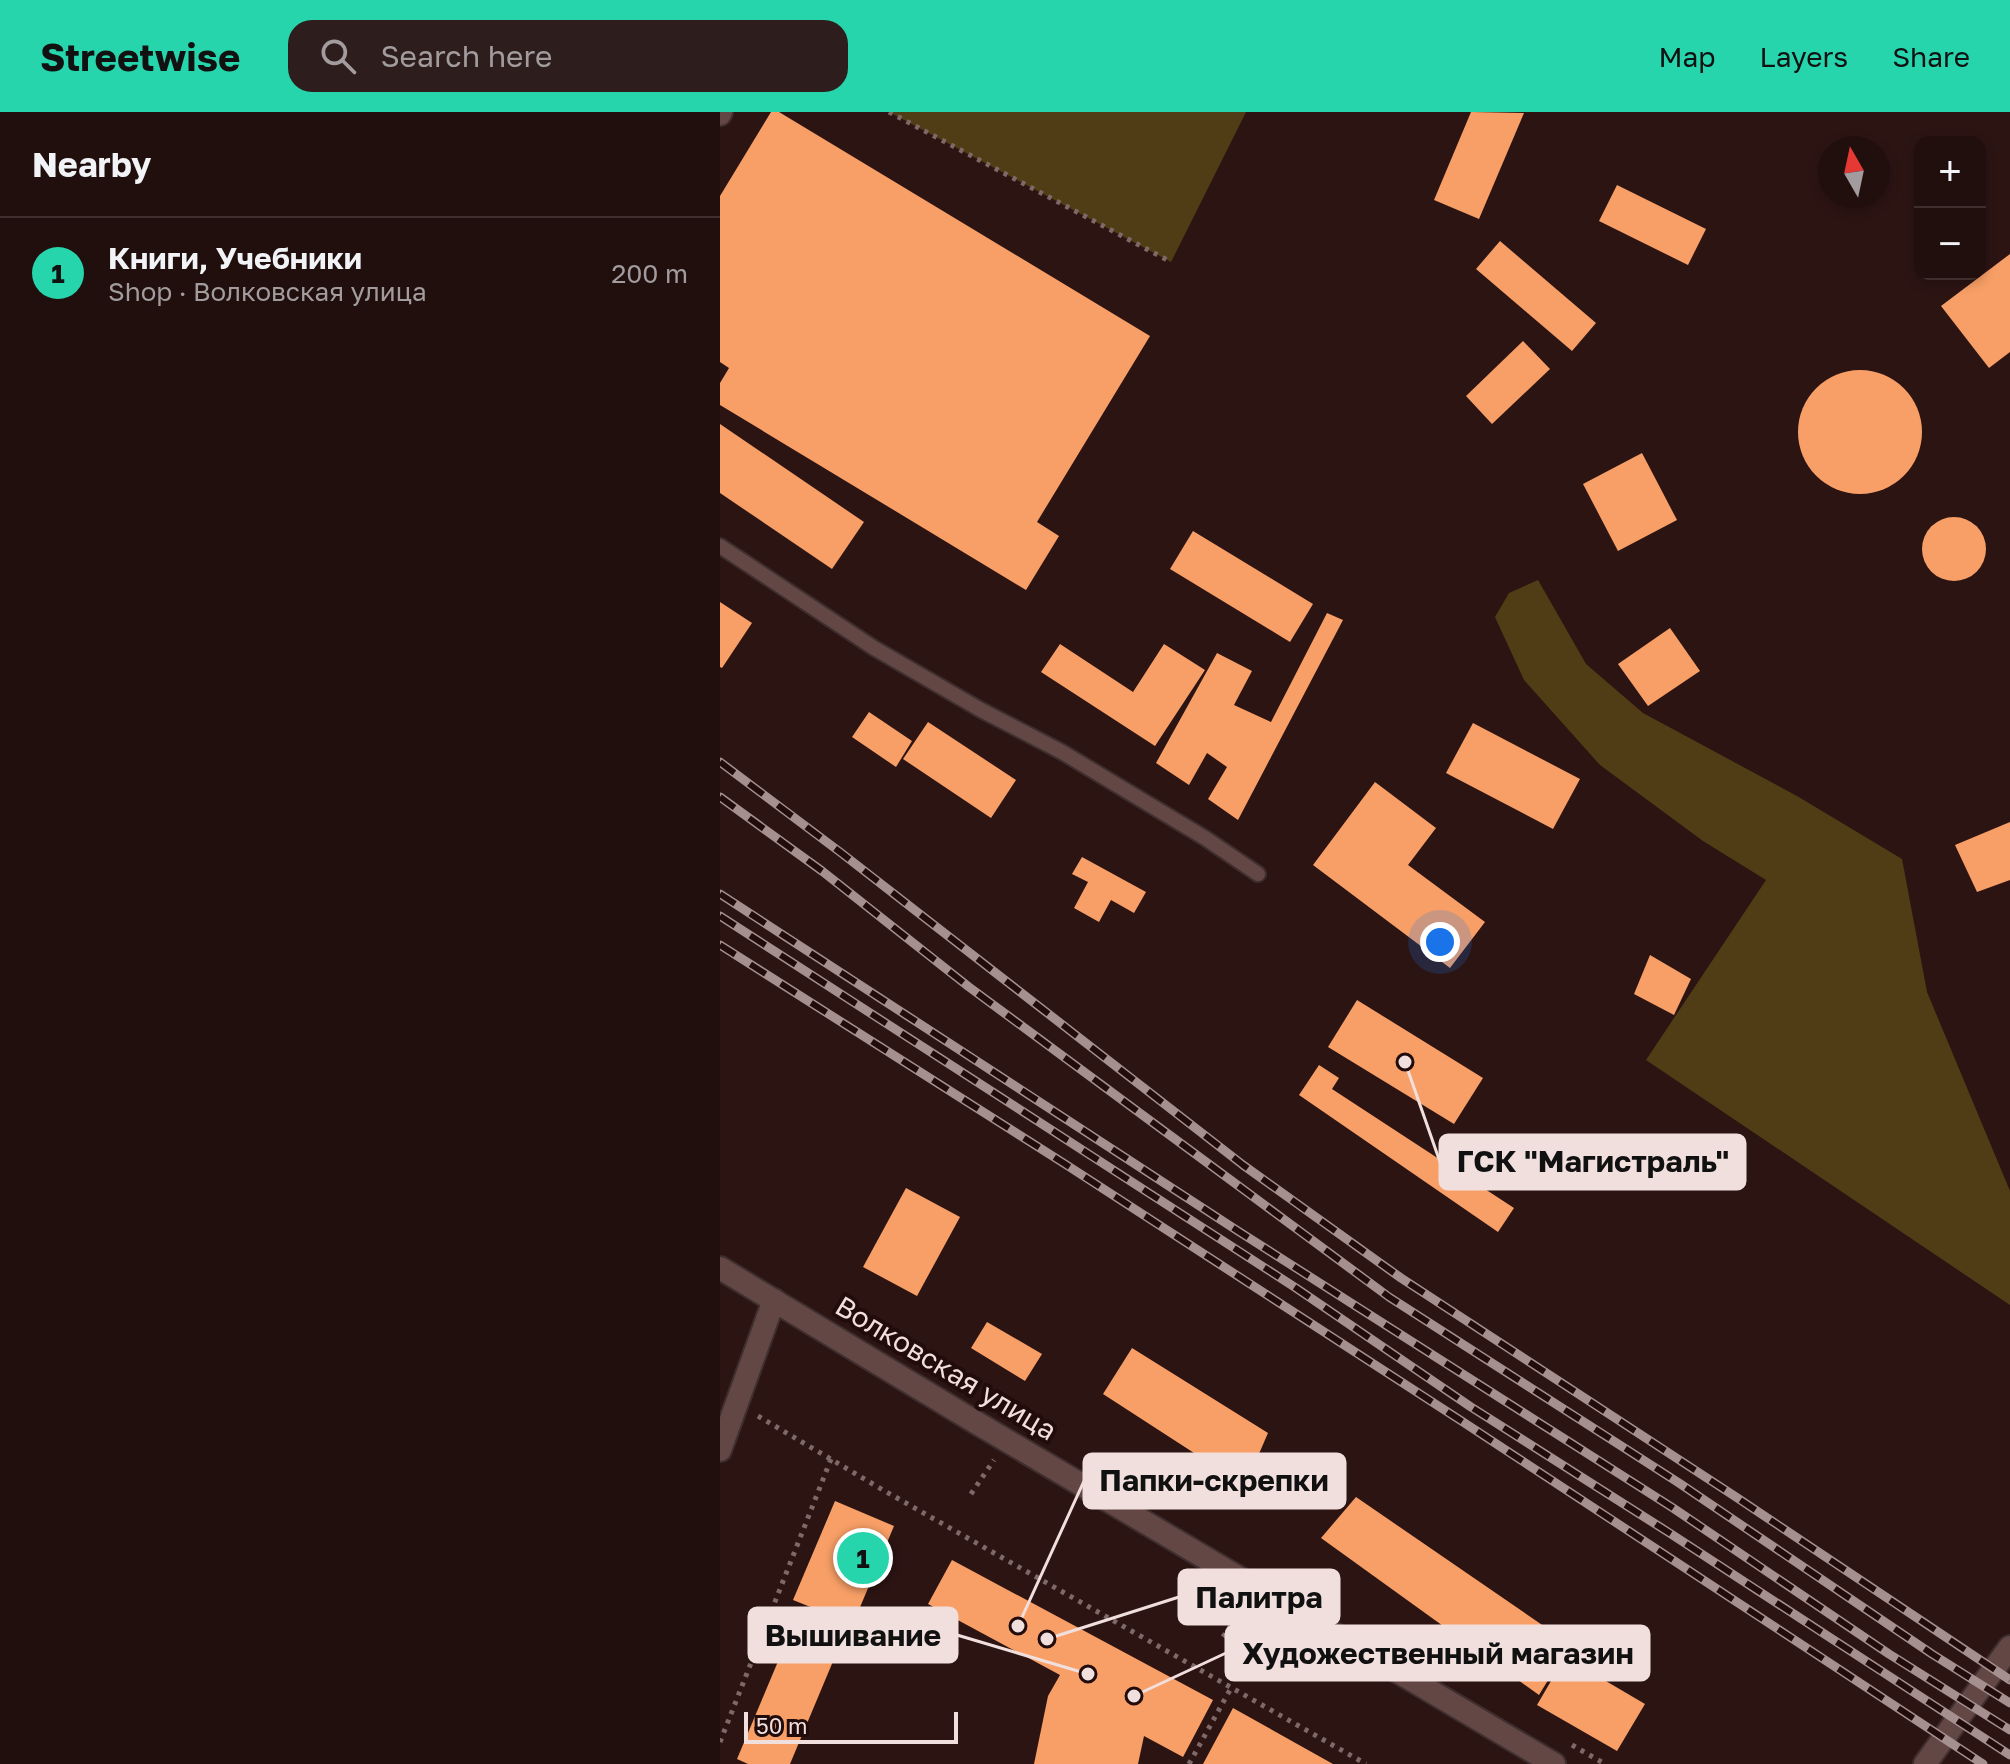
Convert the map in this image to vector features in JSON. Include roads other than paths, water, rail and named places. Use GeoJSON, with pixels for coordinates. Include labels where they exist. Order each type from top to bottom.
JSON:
{"type":"FeatureCollection","features":[{"type":"Feature","properties":{"kind":"main road","name":"Волковская улица"},"geometry":{"type":"LineString","coordinates":[[720,1268],[1554,1764]]}},
{"type":"Feature","properties":{"kind":"main road"},"geometry":{"type":"LineString","coordinates":[[720,1450],[774,1300]]}},
{"type":"Feature","properties":{"kind":"main road"},"geometry":{"type":"LineString","coordinates":[[1925,1764],[2010,1647]]}},
{"type":"Feature","properties":{"kind":"lane"},"geometry":{"type":"LineString","coordinates":[[720,546],[874,648],[981,710],[1062,752],[1205,838],[1258,874]]}},
{"type":"Feature","properties":{"kind":"railway"},"geometry":{"type":"LineString","coordinates":[[720,762],[1243,1165],[1401,1278],[2010,1680]]}},
{"type":"Feature","properties":{"kind":"railway"},"geometry":{"type":"LineString","coordinates":[[720,797],[822,871],[969,987],[1389,1297],[1679,1483],[2010,1703]]}},
{"type":"Feature","properties":{"kind":"railway"},"geometry":{"type":"LineString","coordinates":[[720,894],[1238,1231],[1673,1508],[1889,1654],[2010,1730]]}},
{"type":"Feature","properties":{"kind":"railway"},"geometry":{"type":"LineString","coordinates":[[720,916],[2010,1755]]}},
{"type":"Feature","properties":{"kind":"railway"},"geometry":{"type":"LineString","coordinates":[[720,945],[1460,1420],[1983,1764]]}},
{"type":"Feature","properties":{"kind":"place","name":"ГСК \"Магистраль\""},"geometry":{"type":"Point","coordinates":[1405,1062]}},
{"type":"Feature","properties":{"kind":"place","name":"Книги, Учебники"},"geometry":{"type":"Point","coordinates":[863,1558]}},
{"type":"Feature","properties":{"kind":"place","name":"Папки-скрепки"},"geometry":{"type":"Point","coordinates":[1018,1626]}},
{"type":"Feature","properties":{"kind":"place","name":"Палитра"},"geometry":{"type":"Point","coordinates":[1047,1639]}},
{"type":"Feature","properties":{"kind":"place","name":"Вышивание"},"geometry":{"type":"Point","coordinates":[1088,1674]}},
{"type":"Feature","properties":{"kind":"place","name":"Художественный магазин"},"geometry":{"type":"Point","coordinates":[1134,1696]}}]}
